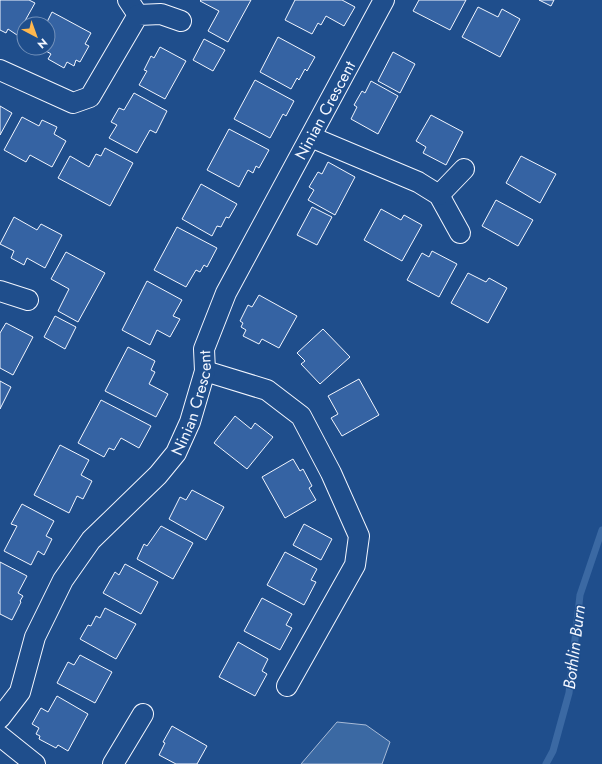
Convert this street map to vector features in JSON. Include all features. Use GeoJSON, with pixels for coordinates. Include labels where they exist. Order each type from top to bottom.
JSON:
{"type":"FeatureCollection","features":[{"type":"Feature","properties":{"kind":"street","name":"Ninian Crescent"},"geometry":{"type":"LineString","coordinates":[[0,718],[20,692],[35,637],[63,580],[91,540],[158,475],[176,453],[190,422],[205,371],[204,349],[226,293],[384,0]]}},
{"type":"Feature","properties":{"kind":"street"},"geometry":{"type":"LineString","coordinates":[[0,70],[73,103],[90,97],[133,7],[181,21]]}},
{"type":"Feature","properties":{"kind":"street"},"geometry":{"type":"LineString","coordinates":[[311,137],[418,182],[440,195],[460,233]]}},
{"type":"Feature","properties":{"kind":"street"},"geometry":{"type":"LineString","coordinates":[[440,195],[464,169]]}},
{"type":"Feature","properties":{"kind":"street"},"geometry":{"type":"LineString","coordinates":[[0,291],[28,300]]}},
{"type":"Feature","properties":{"kind":"street"},"geometry":{"type":"LineString","coordinates":[[205,371],[267,390],[301,416],[331,473],[360,536],[355,565],[288,686]]}},
{"type":"Feature","properties":{"kind":"street"},"geometry":{"type":"LineString","coordinates":[[113,764],[143,714]]}},
{"type":"Feature","properties":{"kind":"street"},"geometry":{"type":"LineString","coordinates":[[0,736],[35,764]]}},
{"type":"Feature","properties":{"kind":"water"},"geometry":{"type":"Polygon","coordinates":[[[337,722],[366,725],[390,742],[382,764],[301,764],[337,722]]]}},
{"type":"Feature","properties":{"kind":"building"},"geometry":{"type":"Polygon","coordinates":[[[0,0],[29,0],[35,3],[28,16],[16,16],[16,34],[8,29],[6,33],[0,30],[0,0]]]}},
{"type":"Feature","properties":{"kind":"building"},"geometry":{"type":"Polygon","coordinates":[[[251,0],[228,42],[208,31],[219,11],[200,1],[251,0]]]}},
{"type":"Feature","properties":{"kind":"building"},"geometry":{"type":"Polygon","coordinates":[[[295,0],[342,0],[355,7],[344,26],[326,16],[321,25],[318,23],[312,34],[285,20],[295,0]]]}},
{"type":"Feature","properties":{"kind":"building"},"geometry":{"type":"Polygon","coordinates":[[[419,0],[466,0],[450,30],[413,11],[419,0]]]}},
{"type":"Feature","properties":{"kind":"building"},"geometry":{"type":"Polygon","coordinates":[[[539,0],[554,0],[551,6],[539,0]]]}},
{"type":"Feature","properties":{"kind":"building"},"geometry":{"type":"Polygon","coordinates":[[[478,7],[498,17],[502,9],[520,19],[500,57],[462,37],[478,7]]]}},
{"type":"Feature","properties":{"kind":"building"},"geometry":{"type":"Polygon","coordinates":[[[52,12],[91,33],[85,44],[89,46],[80,62],[76,60],[74,66],[67,62],[64,68],[48,59],[50,56],[56,56],[56,16],[50,16],[52,12]]]}},
{"type":"Feature","properties":{"kind":"building"},"geometry":{"type":"Polygon","coordinates":[[[278,37],[315,57],[307,71],[305,69],[299,80],[297,78],[291,89],[260,72],[278,37]]]}},
{"type":"Feature","properties":{"kind":"building"},"geometry":{"type":"Polygon","coordinates":[[[204,39],[225,50],[213,71],[193,60],[204,39]]]}},
{"type":"Feature","properties":{"kind":"building"},"geometry":{"type":"Polygon","coordinates":[[[160,47],[186,61],[165,99],[139,85],[147,71],[144,70],[151,56],[154,58],[160,47]]]}},
{"type":"Feature","properties":{"kind":"building"},"geometry":{"type":"Polygon","coordinates":[[[393,52],[415,64],[400,93],[378,81],[393,52]]]}},
{"type":"Feature","properties":{"kind":"building"},"geometry":{"type":"Polygon","coordinates":[[[255,80],[294,101],[286,116],[283,114],[270,138],[234,119],[255,80]]]}},
{"type":"Feature","properties":{"kind":"building"},"geometry":{"type":"Polygon","coordinates":[[[371,81],[398,96],[378,134],[351,119],[357,107],[354,105],[362,91],[365,93],[371,81]]]}},
{"type":"Feature","properties":{"kind":"building"},"geometry":{"type":"Polygon","coordinates":[[[134,93],[167,111],[156,133],[150,130],[137,153],[109,138],[117,125],[111,122],[119,108],[124,110],[134,93]]]}},
{"type":"Feature","properties":{"kind":"building"},"geometry":{"type":"Polygon","coordinates":[[[0,106],[12,113],[0,135],[0,106]]]}},
{"type":"Feature","properties":{"kind":"building"},"geometry":{"type":"Polygon","coordinates":[[[431,115],[463,132],[446,165],[423,153],[426,147],[416,141],[431,115]]]}},
{"type":"Feature","properties":{"kind":"building"},"geometry":{"type":"Polygon","coordinates":[[[22,117],[39,126],[42,120],[57,127],[54,134],[66,141],[52,167],[30,155],[26,162],[4,150],[22,117]]]}},
{"type":"Feature","properties":{"kind":"building"},"geometry":{"type":"Polygon","coordinates":[[[229,129],[269,150],[259,168],[256,166],[253,173],[248,170],[239,187],[207,170],[229,129]]]}},
{"type":"Feature","properties":{"kind":"building"},"geometry":{"type":"Polygon","coordinates":[[[105,148],[133,163],[110,206],[58,178],[70,156],[89,167],[96,154],[101,156],[105,148]]]}},
{"type":"Feature","properties":{"kind":"building"},"geometry":{"type":"Polygon","coordinates":[[[521,156],[556,174],[540,203],[506,183],[521,156]]]}},
{"type":"Feature","properties":{"kind":"building"},"geometry":{"type":"Polygon","coordinates":[[[328,162],[355,177],[335,215],[308,200],[314,190],[309,187],[318,172],[322,174],[328,162]]]}},
{"type":"Feature","properties":{"kind":"building"},"geometry":{"type":"Polygon","coordinates":[[[201,184],[237,204],[229,218],[226,217],[221,227],[217,226],[212,236],[182,219],[201,184]]]}},
{"type":"Feature","properties":{"kind":"building"},"geometry":{"type":"Polygon","coordinates":[[[496,200],[533,220],[518,246],[482,226],[496,200]]]}},
{"type":"Feature","properties":{"kind":"building"},"geometry":{"type":"Polygon","coordinates":[[[312,207],[332,217],[317,245],[297,235],[312,207]]]}},
{"type":"Feature","properties":{"kind":"building"},"geometry":{"type":"Polygon","coordinates":[[[381,209],[401,220],[404,215],[422,225],[402,261],[364,240],[381,209]]]}},
{"type":"Feature","properties":{"kind":"building"},"geometry":{"type":"Polygon","coordinates":[[[14,217],[37,230],[41,224],[62,235],[45,268],[27,258],[24,265],[11,258],[14,251],[0,244],[14,217]]]}},
{"type":"Feature","properties":{"kind":"building"},"geometry":{"type":"Polygon","coordinates":[[[177,227],[217,248],[207,267],[204,265],[200,272],[196,270],[186,287],[154,270],[177,227]]]}},
{"type":"Feature","properties":{"kind":"building"},"geometry":{"type":"Polygon","coordinates":[[[432,251],[457,264],[439,297],[407,280],[422,253],[429,257],[432,251]]]}},
{"type":"Feature","properties":{"kind":"building"},"geometry":{"type":"Polygon","coordinates":[[[66,252],[105,273],[78,322],[58,311],[69,289],[51,279],[66,252]]]}},
{"type":"Feature","properties":{"kind":"building"},"geometry":{"type":"Polygon","coordinates":[[[468,273],[486,282],[489,278],[507,288],[488,323],[451,303],[468,273]]]}},
{"type":"Feature","properties":{"kind":"building"},"geometry":{"type":"Polygon","coordinates":[[[147,281],[182,300],[173,316],[180,319],[170,337],[157,330],[150,345],[122,330],[147,281]]]}},
{"type":"Feature","properties":{"kind":"building"},"geometry":{"type":"Polygon","coordinates":[[[259,295],[297,316],[279,348],[262,339],[259,344],[243,336],[246,330],[241,327],[243,323],[240,321],[248,305],[252,307],[259,295]]]}},
{"type":"Feature","properties":{"kind":"building"},"geometry":{"type":"Polygon","coordinates":[[[55,316],[76,327],[65,349],[44,337],[55,316]]]}},
{"type":"Feature","properties":{"kind":"building"},"geometry":{"type":"Polygon","coordinates":[[[6,323],[33,337],[13,375],[0,368],[0,333],[6,323]]]}},
{"type":"Feature","properties":{"kind":"building"},"geometry":{"type":"Polygon","coordinates":[[[323,329],[350,357],[320,384],[301,364],[305,361],[297,353],[323,329]]]}},
{"type":"Feature","properties":{"kind":"building"},"geometry":{"type":"Polygon","coordinates":[[[128,347],[155,361],[151,370],[155,372],[149,384],[168,394],[156,417],[105,391],[128,347]]]}},
{"type":"Feature","properties":{"kind":"building"},"geometry":{"type":"Polygon","coordinates":[[[359,379],[379,415],[342,436],[331,418],[338,414],[328,396],[359,379]]]}},
{"type":"Feature","properties":{"kind":"building"},"geometry":{"type":"Polygon","coordinates":[[[0,381],[11,387],[0,409],[0,381]]]}},
{"type":"Feature","properties":{"kind":"building"},"geometry":{"type":"Polygon","coordinates":[[[101,400],[151,426],[139,448],[121,438],[114,450],[109,448],[104,457],[78,443],[101,400]]]}},
{"type":"Feature","properties":{"kind":"building"},"geometry":{"type":"Polygon","coordinates":[[[235,416],[251,429],[255,423],[273,437],[247,469],[214,443],[235,416]]]}},
{"type":"Feature","properties":{"kind":"building"},"geometry":{"type":"Polygon","coordinates":[[[60,445],[89,460],[81,475],[92,481],[83,499],[77,496],[69,513],[34,495],[60,445]]]}},
{"type":"Feature","properties":{"kind":"building"},"geometry":{"type":"Polygon","coordinates":[[[293,459],[300,471],[303,469],[312,486],[309,488],[316,500],[285,518],[262,477],[293,459]]]}},
{"type":"Feature","properties":{"kind":"building"},"geometry":{"type":"Polygon","coordinates":[[[192,490],[224,507],[206,540],[169,519],[180,497],[186,500],[192,490]]]}},
{"type":"Feature","properties":{"kind":"building"},"geometry":{"type":"Polygon","coordinates":[[[22,504],[54,521],[46,536],[52,539],[44,555],[38,551],[31,565],[4,551],[17,526],[11,524],[22,504]]]}},
{"type":"Feature","properties":{"kind":"building"},"geometry":{"type":"Polygon","coordinates":[[[304,524],[332,539],[321,560],[293,545],[304,524]]]}},
{"type":"Feature","properties":{"kind":"building"},"geometry":{"type":"Polygon","coordinates":[[[161,526],[193,543],[173,579],[137,559],[144,544],[147,546],[161,526]]]}},
{"type":"Feature","properties":{"kind":"building"},"geometry":{"type":"Polygon","coordinates":[[[285,552],[317,569],[311,580],[316,582],[304,605],[267,585],[285,552]]]}},
{"type":"Feature","properties":{"kind":"building"},"geometry":{"type":"Polygon","coordinates":[[[0,562],[27,576],[18,593],[23,596],[12,620],[0,614],[0,562]]]}},
{"type":"Feature","properties":{"kind":"building"},"geometry":{"type":"Polygon","coordinates":[[[125,564],[158,582],[141,614],[103,593],[115,572],[119,575],[125,564]]]}},
{"type":"Feature","properties":{"kind":"building"},"geometry":{"type":"Polygon","coordinates":[[[262,598],[292,614],[286,625],[292,628],[280,650],[244,631],[262,598]]]}},
{"type":"Feature","properties":{"kind":"building"},"geometry":{"type":"Polygon","coordinates":[[[105,608],[136,624],[116,659],[80,639],[88,625],[91,626],[96,616],[100,618],[105,608]]]}},
{"type":"Feature","properties":{"kind":"building"},"geometry":{"type":"Polygon","coordinates":[[[238,642],[268,659],[262,671],[267,674],[255,696],[219,677],[238,642]]]}},
{"type":"Feature","properties":{"kind":"building"},"geometry":{"type":"Polygon","coordinates":[[[80,655],[112,672],[95,703],[57,683],[68,662],[74,665],[80,655]]]}},
{"type":"Feature","properties":{"kind":"building"},"geometry":{"type":"Polygon","coordinates":[[[57,696],[88,714],[68,751],[58,745],[56,748],[39,739],[40,736],[36,734],[39,728],[32,724],[41,708],[48,712],[57,696]]]}},
{"type":"Feature","properties":{"kind":"building"},"geometry":{"type":"Polygon","coordinates":[[[172,726],[207,746],[197,764],[176,764],[159,755],[165,743],[163,742],[172,726]]]}},
{"type":"Feature","properties":{"kind":"waterway","name":"Bothlin Burn"},"geometry":{"type":"LineString","coordinates":[[546,764],[553,751],[569,693],[580,595],[602,530]]}}]}
